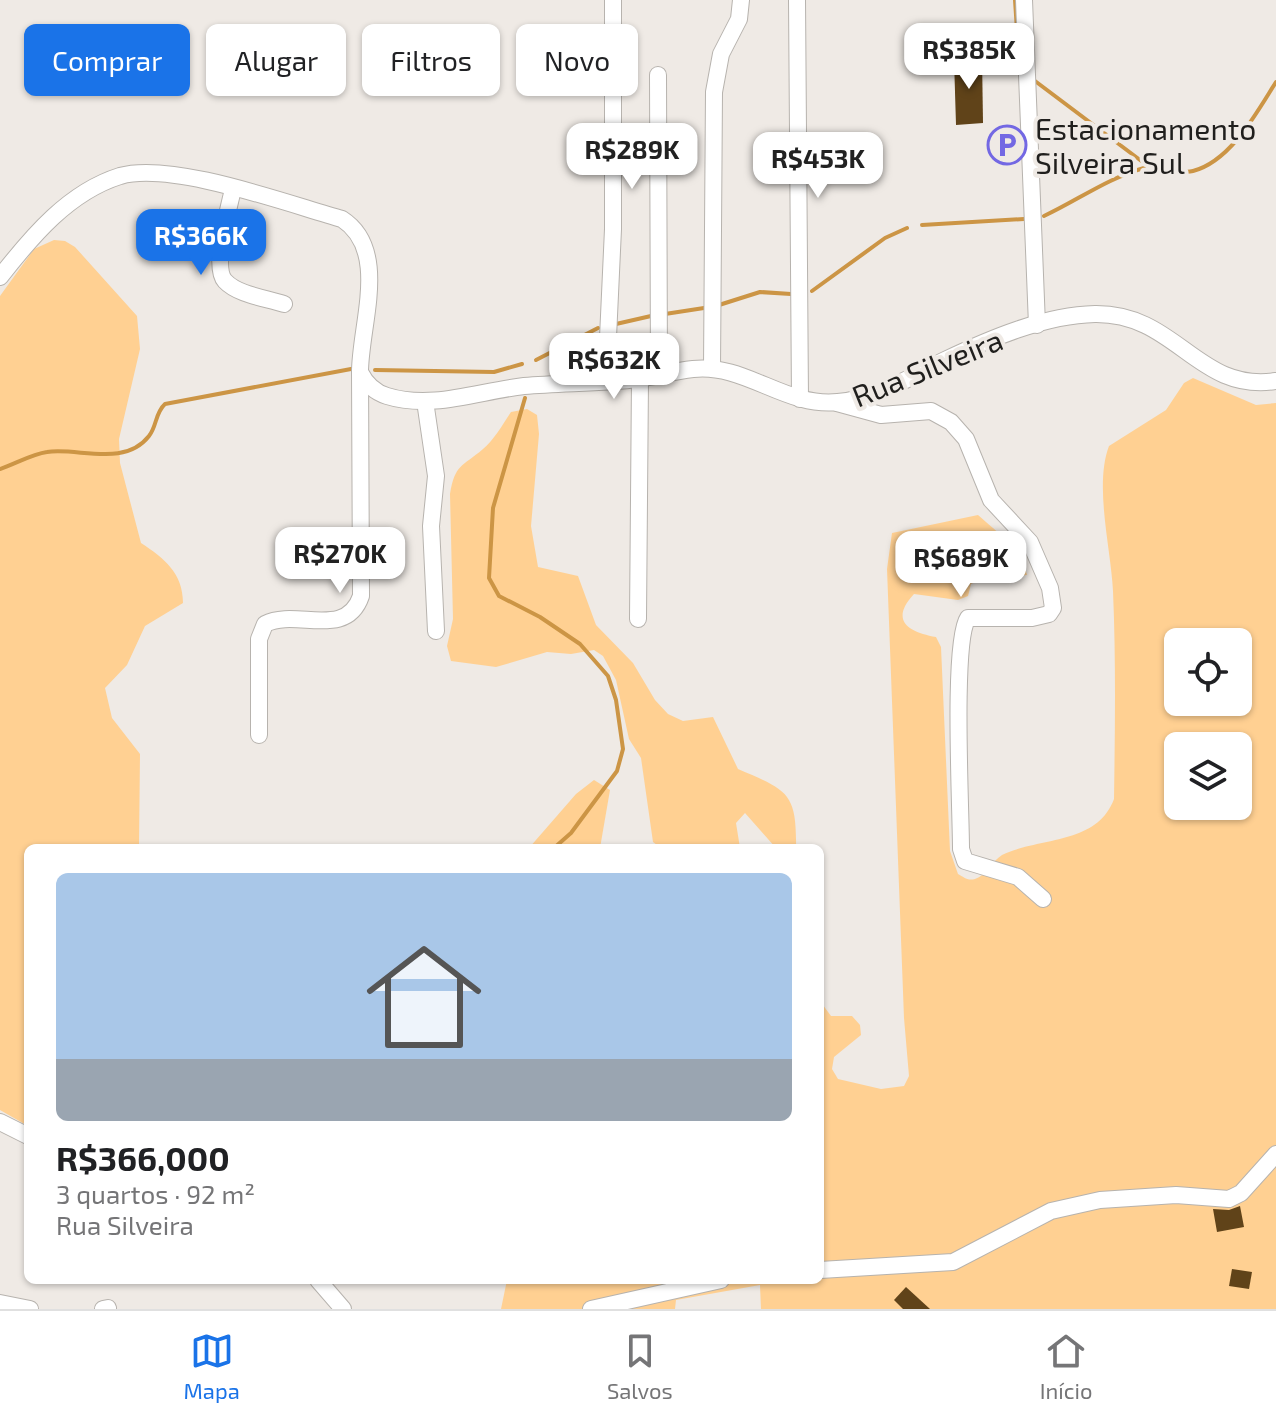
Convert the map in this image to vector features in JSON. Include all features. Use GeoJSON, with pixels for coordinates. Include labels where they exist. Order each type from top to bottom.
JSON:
{"type":"FeatureCollection","features":[{"type":"Feature","properties":{"kind":"street"},"geometry":{"type":"LineString","coordinates":[[606,381],[613,229],[613,0]]}},
{"type":"Feature","properties":{"kind":"street"},"geometry":{"type":"LineString","coordinates":[[712,368],[715,82],[721,54],[739,19],[741,0]]}},
{"type":"Feature","properties":{"kind":"street"},"geometry":{"type":"LineString","coordinates":[[797,0],[800,399]]}},
{"type":"Feature","properties":{"kind":"street"},"geometry":{"type":"LineString","coordinates":[[1024,0],[1037,325]]}},
{"type":"Feature","properties":{"kind":"street"},"geometry":{"type":"LineString","coordinates":[[658,75],[659,375]]}},
{"type":"Feature","properties":{"kind":"street"},"geometry":{"type":"LineString","coordinates":[[0,277],[25,245],[66,205],[122,175],[165,174],[233,189],[342,219],[363,237],[369,273],[360,372],[361,596],[357,608],[348,617],[324,621],[277,618],[265,624],[259,639],[259,735]]}},
{"type":"Feature","properties":{"kind":"street"},"geometry":{"type":"LineString","coordinates":[[233,189],[218,267],[223,279],[235,288],[284,304]]}},
{"type":"Feature","properties":{"kind":"street","name":"Rua Silveira"},"geometry":{"type":"LineString","coordinates":[[360,372],[365,382],[384,395],[425,401],[524,386],[640,379],[712,368],[746,376],[800,399],[837,403],[876,394],[946,360],[1037,325],[1094,314],[1137,320],[1153,326],[1226,377],[1244,383],[1276,381]]}},
{"type":"Feature","properties":{"kind":"street"},"geometry":{"type":"LineString","coordinates":[[638,619],[640,379]]}},
{"type":"Feature","properties":{"kind":"street"},"geometry":{"type":"LineString","coordinates":[[425,401],[436,476],[431,526],[436,631]]}},
{"type":"Feature","properties":{"kind":"street"},"geometry":{"type":"LineString","coordinates":[[837,403],[881,415],[931,411],[946,417],[966,439],[991,500],[1027,537],[1045,573],[1053,604],[1049,614],[1032,618],[968,618],[962,630],[958,678],[961,849],[965,861],[1018,877],[1043,899]]}},
{"type":"Feature","properties":{"kind":"street"},"geometry":{"type":"LineString","coordinates":[[0,1122],[24,1134]]}},
{"type":"Feature","properties":{"kind":"street"},"geometry":{"type":"LineString","coordinates":[[824,1270],[953,1262],[1051,1211],[1100,1200],[1176,1195],[1229,1199],[1241,1193],[1276,1154]]}},
{"type":"Feature","properties":{"kind":"street"},"geometry":{"type":"LineString","coordinates":[[321,1284],[343,1309]]}},
{"type":"Feature","properties":{"kind":"street"},"geometry":{"type":"LineString","coordinates":[[591,1309],[703,1284]]}},
{"type":"Feature","properties":{"kind":"street"},"geometry":{"type":"LineString","coordinates":[[0,1303],[30,1309]]}},
{"type":"Feature","properties":{"kind":"shaded area"},"geometry":{"type":"Polygon","coordinates":[[[54,240],[65,241],[75,247],[137,316],[140,349],[119,439],[120,463],[141,543],[171,567],[180,583],[183,603],[145,626],[127,665],[105,688],[112,718],[140,754],[139,844],[24,844],[24,1124],[0,1110],[0,296],[34,249],[54,240]]]}},
{"type":"Feature","properties":{"kind":"shaded area"},"geometry":{"type":"Polygon","coordinates":[[[1193,378],[1256,405],[1276,403],[1276,1309],[761,1309],[760,1285],[676,1300],[675,1309],[501,1309],[506,1284],[824,1284],[824,1006],[831,1016],[852,1016],[860,1025],[861,1035],[834,1057],[832,1069],[838,1079],[881,1089],[904,1086],[909,1076],[904,1018],[887,569],[892,533],[978,515],[1014,549],[1027,575],[981,579],[971,584],[968,596],[958,600],[914,594],[903,611],[906,624],[918,632],[936,637],[941,647],[950,851],[958,874],[975,879],[1002,855],[1066,838],[1095,825],[1114,799],[1114,617],[1103,498],[1109,446],[1166,410],[1184,383],[1193,378]]]}},
{"type":"Feature","properties":{"kind":"shaded area"},"geometry":{"type":"Polygon","coordinates":[[[527,409],[537,415],[539,434],[531,526],[538,567],[578,576],[596,625],[633,663],[655,700],[668,714],[683,721],[713,717],[738,769],[768,782],[786,795],[794,815],[796,844],[772,844],[745,813],[736,823],[739,844],[653,842],[641,758],[629,739],[616,680],[603,656],[594,650],[571,654],[547,652],[496,667],[451,661],[447,646],[453,619],[452,484],[460,467],[487,445],[511,412],[527,409]]]}},
{"type":"Feature","properties":{"kind":"shaded area"},"geometry":{"type":"Polygon","coordinates":[[[594,780],[610,790],[601,844],[532,844],[576,794],[594,780]]]}},
{"type":"Feature","properties":{"kind":"building"},"geometry":{"type":"Polygon","coordinates":[[[982,57],[983,123],[956,125],[954,59],[982,57]]]}},
{"type":"Feature","properties":{"kind":"building"},"geometry":{"type":"Polygon","coordinates":[[[1240,1206],[1244,1227],[1217,1232],[1213,1209],[1229,1210],[1240,1206]]]}},
{"type":"Feature","properties":{"kind":"building"},"geometry":{"type":"Polygon","coordinates":[[[1232,1269],[1252,1272],[1249,1289],[1229,1286],[1232,1269]]]}},
{"type":"Feature","properties":{"kind":"building"},"geometry":{"type":"Polygon","coordinates":[[[906,1287],[930,1309],[903,1309],[894,1300],[906,1287]]]}},
{"type":"Feature","properties":{"kind":"waterway"},"geometry":{"type":"LineString","coordinates":[[1015,0],[1017,30]]}},
{"type":"Feature","properties":{"kind":"waterway"},"geometry":{"type":"LineString","coordinates":[[1035,81],[1148,166]]}},
{"type":"Feature","properties":{"kind":"waterway"},"geometry":{"type":"LineString","coordinates":[[1044,216],[1106,183],[1144,168],[1187,172],[1207,166],[1242,134],[1276,82]]}},
{"type":"Feature","properties":{"kind":"waterway"},"geometry":{"type":"LineString","coordinates":[[922,225],[1024,219]]}},
{"type":"Feature","properties":{"kind":"waterway"},"geometry":{"type":"LineString","coordinates":[[812,291],[885,238],[907,228]]}},
{"type":"Feature","properties":{"kind":"waterway"},"geometry":{"type":"LineString","coordinates":[[719,305],[760,292],[791,294]]}},
{"type":"Feature","properties":{"kind":"waterway"},"geometry":{"type":"LineString","coordinates":[[665,314],[704,308]]}},
{"type":"Feature","properties":{"kind":"waterway"},"geometry":{"type":"LineString","coordinates":[[616,324],[651,316]]}},
{"type":"Feature","properties":{"kind":"waterway"},"geometry":{"type":"LineString","coordinates":[[536,360],[598,328]]}},
{"type":"Feature","properties":{"kind":"waterway"},"geometry":{"type":"LineString","coordinates":[[375,370],[494,372],[522,364]]}},
{"type":"Feature","properties":{"kind":"waterway"},"geometry":{"type":"LineString","coordinates":[[0,469],[47,452],[114,454],[127,451],[139,446],[149,436],[165,404],[351,369]]}},
{"type":"Feature","properties":{"kind":"waterway"},"geometry":{"type":"LineString","coordinates":[[525,398],[493,508],[489,578],[499,596],[540,617],[580,644],[608,676],[616,700],[623,749],[617,771],[571,833],[559,844]]}},
{"type":"Feature","properties":{"kind":"place","name":"Estacionamento Silveira Sul"},"geometry":{"type":"Point","coordinates":[1007,145]}}]}
